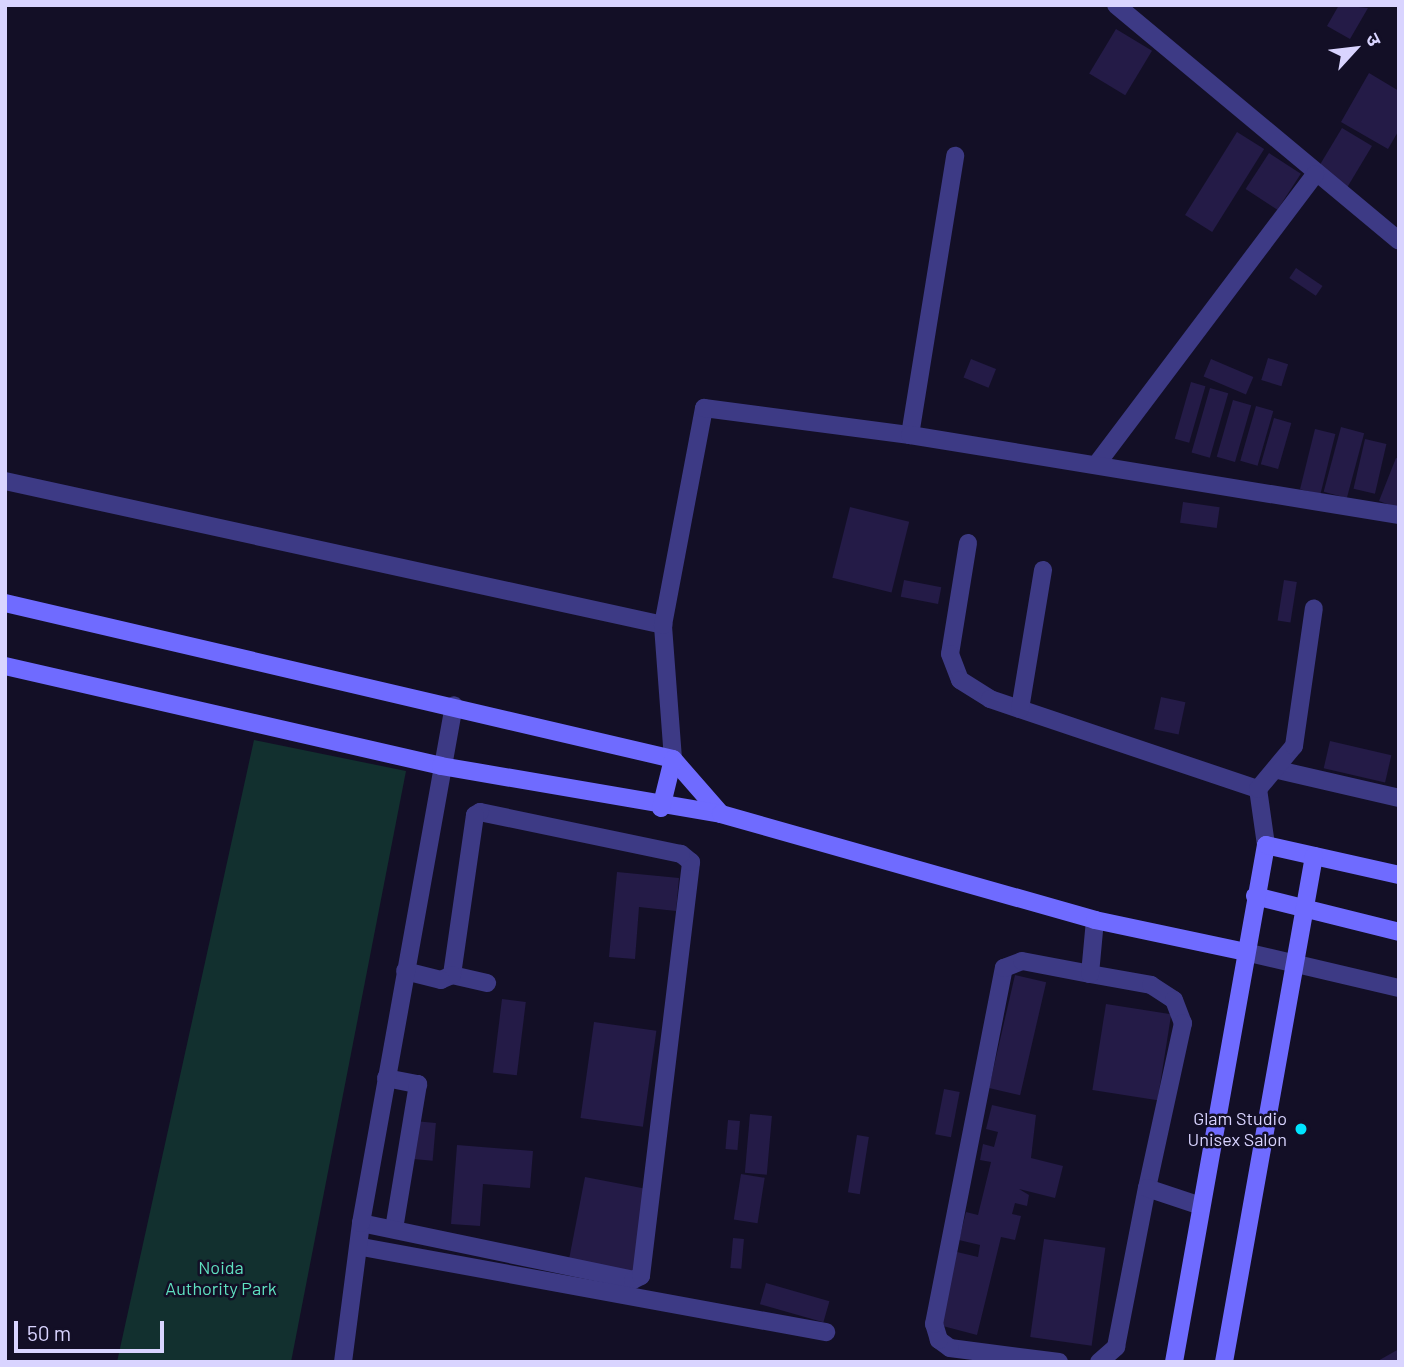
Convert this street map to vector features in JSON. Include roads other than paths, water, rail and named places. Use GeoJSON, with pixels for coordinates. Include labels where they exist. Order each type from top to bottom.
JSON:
{"type":"FeatureCollection","features":[{"type":"Feature","properties":{"kind":"street"},"geometry":{"type":"LineString","coordinates":[[1116,5],[1315,174],[1399,241]]}},
{"type":"Feature","properties":{"kind":"street"},"geometry":{"type":"LineString","coordinates":[[910,435],[955,156]]}},
{"type":"Feature","properties":{"kind":"street"},"geometry":{"type":"LineString","coordinates":[[1096,466],[1315,174]]}},
{"type":"Feature","properties":{"kind":"street"},"geometry":{"type":"LineString","coordinates":[[661,808],[673,759],[663,625],[704,408],[910,435],[1399,515]]}},
{"type":"Feature","properties":{"kind":"street"},"geometry":{"type":"LineString","coordinates":[[5,481],[663,625]]}},
{"type":"Feature","properties":{"kind":"street"},"geometry":{"type":"LineString","coordinates":[[968,543],[950,654],[953,669],[974,690],[1020,709],[1258,789]]}},
{"type":"Feature","properties":{"kind":"street"},"geometry":{"type":"LineString","coordinates":[[1020,709],[1043,570]]}},
{"type":"Feature","properties":{"kind":"street"},"geometry":{"type":"LineString","coordinates":[[5,603],[454,705],[673,759],[721,814]]}},
{"type":"Feature","properties":{"kind":"street"},"geometry":{"type":"LineString","coordinates":[[1258,789],[1278,770],[1294,746],[1314,608]]}},
{"type":"Feature","properties":{"kind":"street"},"geometry":{"type":"LineString","coordinates":[[5,666],[441,766],[661,808],[721,814],[1096,920],[1399,988]]}},
{"type":"Feature","properties":{"kind":"street"},"geometry":{"type":"LineString","coordinates":[[343,1362],[362,1247],[360,1223],[454,705]]}},
{"type":"Feature","properties":{"kind":"street"},"geometry":{"type":"LineString","coordinates":[[1278,770],[1399,798]]}},
{"type":"Feature","properties":{"kind":"street"},"geometry":{"type":"LineString","coordinates":[[1174,1362],[1266,845],[1258,789]]}},
{"type":"Feature","properties":{"kind":"street"},"geometry":{"type":"LineString","coordinates":[[360,1223],[632,1280],[641,1276],[691,862],[681,854],[480,812],[475,815],[452,975]]}},
{"type":"Feature","properties":{"kind":"street"},"geometry":{"type":"LineString","coordinates":[[1266,845],[1399,876]]}},
{"type":"Feature","properties":{"kind":"street"},"geometry":{"type":"LineString","coordinates":[[1224,1362],[1314,856]]}},
{"type":"Feature","properties":{"kind":"street"},"geometry":{"type":"LineString","coordinates":[[1255,896],[1399,932]]}},
{"type":"Feature","properties":{"kind":"street"},"geometry":{"type":"LineString","coordinates":[[1090,974],[1096,920]]}},
{"type":"Feature","properties":{"kind":"street"},"geometry":{"type":"LineString","coordinates":[[1059,1362],[950,1348],[939,1340],[934,1324],[1004,968],[1022,961],[1151,985],[1174,1000],[1183,1023],[1116,1347],[1099,1362]]}},
{"type":"Feature","properties":{"kind":"street"},"geometry":{"type":"LineString","coordinates":[[405,971],[441,980],[452,975],[487,983]]}},
{"type":"Feature","properties":{"kind":"street"},"geometry":{"type":"LineString","coordinates":[[386,1078],[418,1084],[394,1229]]}},
{"type":"Feature","properties":{"kind":"street"},"geometry":{"type":"LineString","coordinates":[[1147,1188],[1202,1206]]}},
{"type":"Feature","properties":{"kind":"street"},"geometry":{"type":"LineString","coordinates":[[362,1247],[826,1332]]}},
{"type":"Feature","properties":{"kind":"place","name":"Glam Studio Unisex Salon"},"geometry":{"type":"Point","coordinates":[1301,1129]}},
{"type":"Feature","properties":{"kind":"park label","name":"Noida Authority Park"},"geometry":{"type":"Point","coordinates":[221,1278]}}]}
